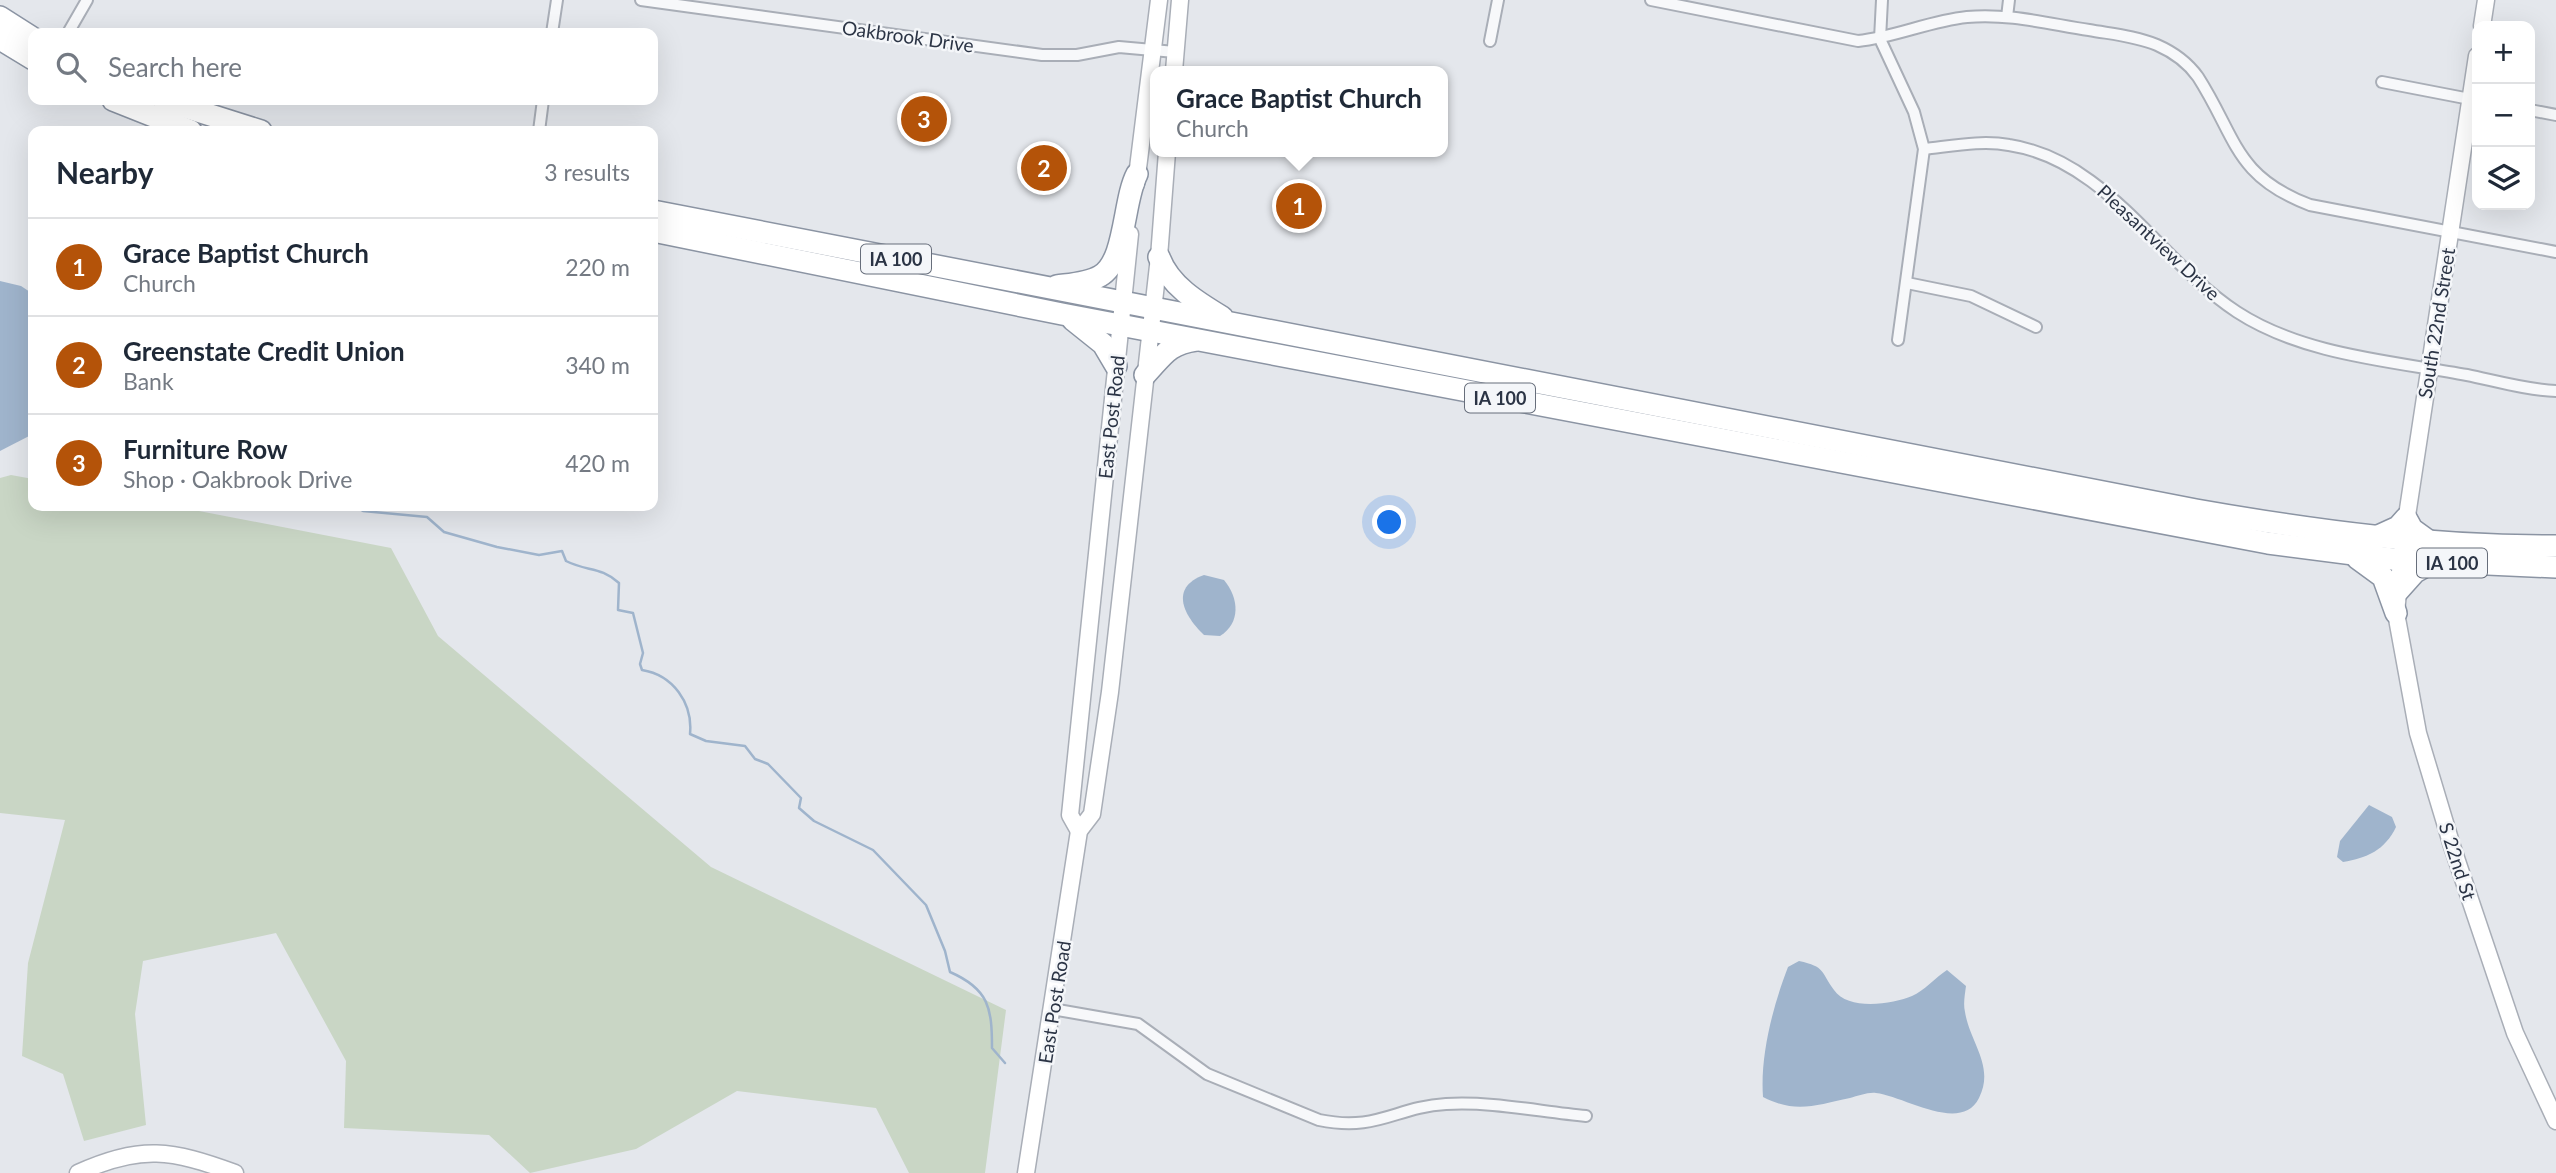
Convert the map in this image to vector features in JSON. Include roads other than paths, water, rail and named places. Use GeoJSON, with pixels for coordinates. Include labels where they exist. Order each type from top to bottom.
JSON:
{"type":"FeatureCollection","features":[{"type":"Feature","properties":{"kind":"highway"},"geometry":{"type":"LineString","coordinates":[[0,17],[28,35]]}},
{"type":"Feature","properties":{"kind":"highway"},"geometry":{"type":"LineString","coordinates":[[0,40],[28,56]]}},
{"type":"Feature","properties":{"kind":"highway"},"geometry":{"type":"LineString","coordinates":[[126,105],[178,126]]}},
{"type":"Feature","properties":{"kind":"highway"},"geometry":{"type":"LineString","coordinates":[[179,105],[245,126]]}},
{"type":"Feature","properties":{"kind":"highway"},"geometry":{"type":"LineString","coordinates":[[1043,289],[1102,276],[1113,263],[1130,188],[1137,174]]}},
{"type":"Feature","properties":{"kind":"highway","name":"IA 100"},"geometry":{"type":"LineString","coordinates":[[658,212],[1043,289],[1233,323],[2196,510],[2376,537],[2402,550]]}},
{"type":"Feature","properties":{"kind":"highway","name":"IA 100"},"geometry":{"type":"LineString","coordinates":[[658,232],[1062,314],[2193,530],[2349,554],[2402,550],[2556,567]]}},
{"type":"Feature","properties":{"kind":"highway"},"geometry":{"type":"LineString","coordinates":[[1160,257],[1165,272],[1188,294],[1233,323]]}},
{"type":"Feature","properties":{"kind":"highway"},"geometry":{"type":"LineString","coordinates":[[1062,314],[1092,332],[1116,366]]}},
{"type":"Feature","properties":{"kind":"highway"},"geometry":{"type":"LineString","coordinates":[[1145,376],[1178,342],[1199,340]]}},
{"type":"Feature","properties":{"kind":"highway"},"geometry":{"type":"LineString","coordinates":[[2376,537],[2398,527],[2406,518],[2432,552],[2415,572],[2397,602]]}},
{"type":"Feature","properties":{"kind":"highway","name":"IA 100"},"geometry":{"type":"LineString","coordinates":[[2432,552],[2556,547]]}},
{"type":"Feature","properties":{"kind":"highway"},"geometry":{"type":"LineString","coordinates":[[2349,554],[2368,562],[2383,577],[2397,602]]}},
{"type":"Feature","properties":{"kind":"main road","name":"East Post Road"},"geometry":{"type":"LineString","coordinates":[[1079,831],[1070,815],[1122,303],[1159,0]]}},
{"type":"Feature","properties":{"kind":"main road"},"geometry":{"type":"LineString","coordinates":[[1174,66],[1180,0]]}},
{"type":"Feature","properties":{"kind":"main road"},"geometry":{"type":"LineString","coordinates":[[2483,21],[2486,0]]}},
{"type":"Feature","properties":{"kind":"main road","name":"South 22nd Street"},"geometry":{"type":"LineString","coordinates":[[2397,602],[2406,518],[2428,368],[2472,110]]}},
{"type":"Feature","properties":{"kind":"main road","name":"East Post Road"},"geometry":{"type":"LineString","coordinates":[[1026,1173],[1079,831],[1092,814],[1110,692],[1160,257],[1167,157]]}},
{"type":"Feature","properties":{"kind":"main road","name":"S 22nd St"},"geometry":{"type":"LineString","coordinates":[[2397,602],[2418,733],[2452,846],[2515,1033],[2556,1121]]}},
{"type":"Feature","properties":{"kind":"main road"},"geometry":{"type":"LineString","coordinates":[[78,1173],[117,1156],[152,1152],[178,1154],[235,1173]]}},
{"type":"Feature","properties":{"kind":"street"},"geometry":{"type":"LineString","coordinates":[[71,28],[87,0]]}},
{"type":"Feature","properties":{"kind":"street"},"geometry":{"type":"LineString","coordinates":[[553,28],[557,0]]}},
{"type":"Feature","properties":{"kind":"street","name":"Oakbrook Drive"},"geometry":{"type":"LineString","coordinates":[[641,0],[1042,55],[1077,55],[1119,47],[1175,52]]}},
{"type":"Feature","properties":{"kind":"street"},"geometry":{"type":"LineString","coordinates":[[1490,41],[1498,0]]}},
{"type":"Feature","properties":{"kind":"street"},"geometry":{"type":"LineString","coordinates":[[1651,0],[1858,41],[1880,39],[1922,24],[1944,20],[2007,17],[2140,39],[2157,45],[2187,64],[2198,77],[2240,157],[2267,184],[2310,205],[2556,252]]}},
{"type":"Feature","properties":{"kind":"street"},"geometry":{"type":"LineString","coordinates":[[1882,0],[1880,39],[1914,112],[1924,149],[1898,340]]}},
{"type":"Feature","properties":{"kind":"street"},"geometry":{"type":"LineString","coordinates":[[2007,17],[2009,0]]}},
{"type":"Feature","properties":{"kind":"street"},"geometry":{"type":"LineString","coordinates":[[2382,82],[2472,99]]}},
{"type":"Feature","properties":{"kind":"street"},"geometry":{"type":"LineString","coordinates":[[540,126],[542,105]]}},
{"type":"Feature","properties":{"kind":"street"},"geometry":{"type":"LineString","coordinates":[[2535,111],[2556,116]]}},
{"type":"Feature","properties":{"kind":"street","name":"Pleasantview Drive"},"geometry":{"type":"LineString","coordinates":[[1924,149],[2006,144],[2035,150],[2055,159],[2091,180],[2208,290],[2239,313],[2303,342],[2556,391]]}},
{"type":"Feature","properties":{"kind":"street"},"geometry":{"type":"LineString","coordinates":[[1907,282],[1971,296],[2036,327]]}},
{"type":"Feature","properties":{"kind":"street"},"geometry":{"type":"LineString","coordinates":[[1052,1009],[1138,1024],[1207,1074],[1320,1120],[1339,1124],[1371,1123],[1428,1106],[1452,1103],[1586,1116]]}},
{"type":"Feature","properties":{"kind":"water"},"geometry":{"type":"Polygon","coordinates":[[[0,281],[21,286],[28,291],[28,437],[0,451],[0,281]]]}},
{"type":"Feature","properties":{"kind":"water"},"geometry":{"type":"Polygon","coordinates":[[[1204,575],[1224,580],[1235,602],[1232,624],[1220,636],[1204,635],[1191,620],[1183,603],[1186,587],[1204,575]]]}},
{"type":"Feature","properties":{"kind":"water"},"geometry":{"type":"Polygon","coordinates":[[[2369,805],[2392,817],[2396,827],[2386,842],[2374,852],[2343,862],[2337,857],[2340,841],[2369,805]]]}},
{"type":"Feature","properties":{"kind":"water"},"geometry":{"type":"Polygon","coordinates":[[[1799,961],[1818,968],[1841,997],[1860,1003],[1883,1003],[1912,996],[1947,970],[1966,986],[1965,1012],[1984,1075],[1979,1098],[1971,1108],[1959,1113],[1946,1113],[1876,1093],[1796,1107],[1763,1097],[1766,1048],[1777,998],[1788,967],[1799,961]]]}},
{"type":"Feature","properties":{"kind":"waterway"},"geometry":{"type":"LineString","coordinates":[[363,511],[427,517],[444,532],[497,547],[539,555],[562,551],[566,561],[600,571],[619,583],[618,610],[633,613],[643,653],[640,664],[642,670],[663,678],[679,692],[688,712],[690,734],[706,741],[745,746],[755,759],[768,764],[801,798],[799,808],[814,821],[873,850],[926,905],[945,951],[950,972],[973,985],[986,1001],[991,1022],[992,1048],[1005,1063]]}},
{"type":"Feature","properties":{"kind":"place","name":"Furniture Row"},"geometry":{"type":"Point","coordinates":[924,119]}},
{"type":"Feature","properties":{"kind":"place","name":"Greenstate Credit Union"},"geometry":{"type":"Point","coordinates":[1044,168]}},
{"type":"Feature","properties":{"kind":"place","name":"Grace Baptist Church"},"geometry":{"type":"Point","coordinates":[1299,206]}}]}
